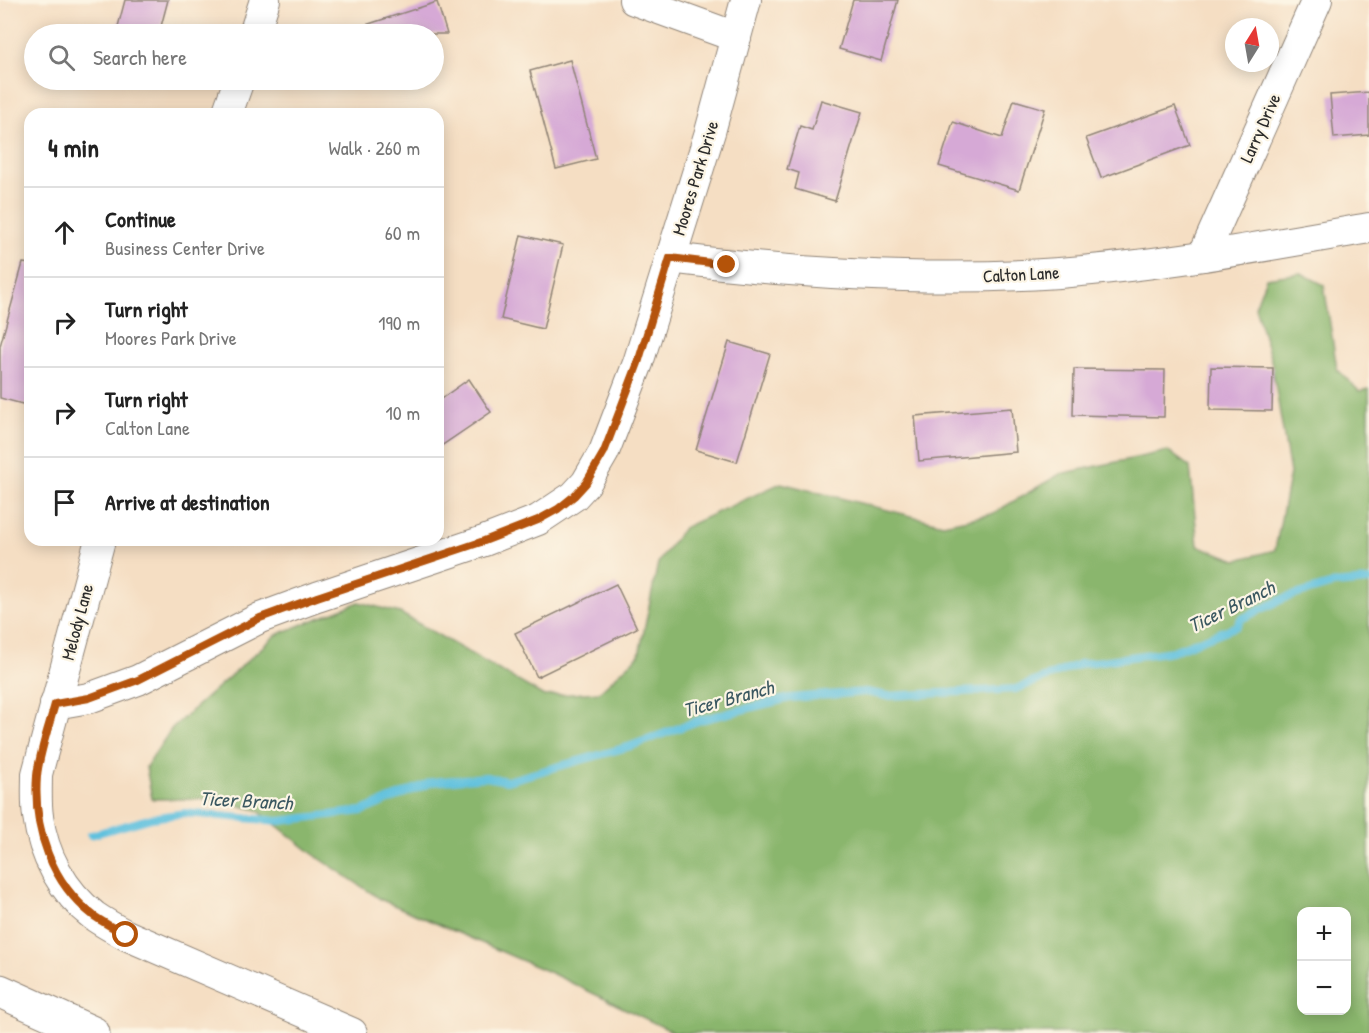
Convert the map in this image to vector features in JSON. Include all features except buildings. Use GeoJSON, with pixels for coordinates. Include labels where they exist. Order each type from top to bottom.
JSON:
{"type":"FeatureCollection","features":[{"type":"Feature","properties":{"kind":"highway"},"geometry":{"type":"LineString","coordinates":[[0,991],[93,1033]]}},
{"type":"Feature","properties":{"kind":"street"},"geometry":{"type":"LineString","coordinates":[[258,24],[266,0]]}},
{"type":"Feature","properties":{"kind":"street"},"geometry":{"type":"LineString","coordinates":[[634,0],[736,37]]}},
{"type":"Feature","properties":{"kind":"street","name":"Moores Park Drive"},"geometry":{"type":"LineString","coordinates":[[55,704],[89,698],[138,680],[260,618],[484,541],[538,520],[558,509],[574,496],[586,483],[604,452],[638,363],[710,132],[746,0]]}},
{"type":"Feature","properties":{"kind":"street","name":"Larry Drive"},"geometry":{"type":"LineString","coordinates":[[1203,256],[1317,0]]}},
{"type":"Feature","properties":{"kind":"street"},"geometry":{"type":"LineString","coordinates":[[229,108],[235,90]]}},
{"type":"Feature","properties":{"kind":"street","name":"Calton Lane"},"geometry":{"type":"LineString","coordinates":[[670,258],[856,276],[939,278],[1059,273],[1142,265],[1369,228]]}},
{"type":"Feature","properties":{"kind":"street","name":"Melody Lane"},"geometry":{"type":"LineString","coordinates":[[98,546],[37,774],[37,814],[41,837],[54,868],[72,896],[94,916],[126,935],[352,1033]]}},
{"type":"Feature","properties":{"kind":"green space"},"geometry":{"type":"Polygon","coordinates":[[[1301,273],[1324,285],[1337,369],[1359,391],[1369,389],[1369,1033],[675,1033],[551,973],[382,900],[313,854],[257,810],[211,799],[152,799],[146,767],[172,728],[276,635],[359,602],[400,613],[544,696],[599,692],[639,655],[658,563],[683,528],[781,483],[943,524],[992,514],[1060,474],[1168,451],[1190,467],[1198,546],[1237,560],[1275,550],[1290,473],[1271,360],[1255,307],[1266,278],[1301,273]]]}},
{"type":"Feature","properties":{"kind":"waterway","name":"Ticer Branch"},"geometry":{"type":"LineString","coordinates":[[91,835],[152,818],[185,813],[280,821],[362,811],[432,782],[486,777],[507,781],[631,746],[700,720],[790,698],[866,692],[887,696],[1016,689],[1080,664],[1173,651],[1237,626],[1241,619],[1285,598],[1333,584],[1369,581]]}},
{"type":"Feature","properties":{"kind":"route"},"geometry":{"type":"LineString","coordinates":[[126,935],[94,916],[72,896],[54,868],[41,837],[37,814],[37,774],[55,704],[89,698],[138,680],[260,618],[484,541],[538,520],[558,509],[586,483],[604,452],[638,363],[670,258],[727,265]]}}]}
